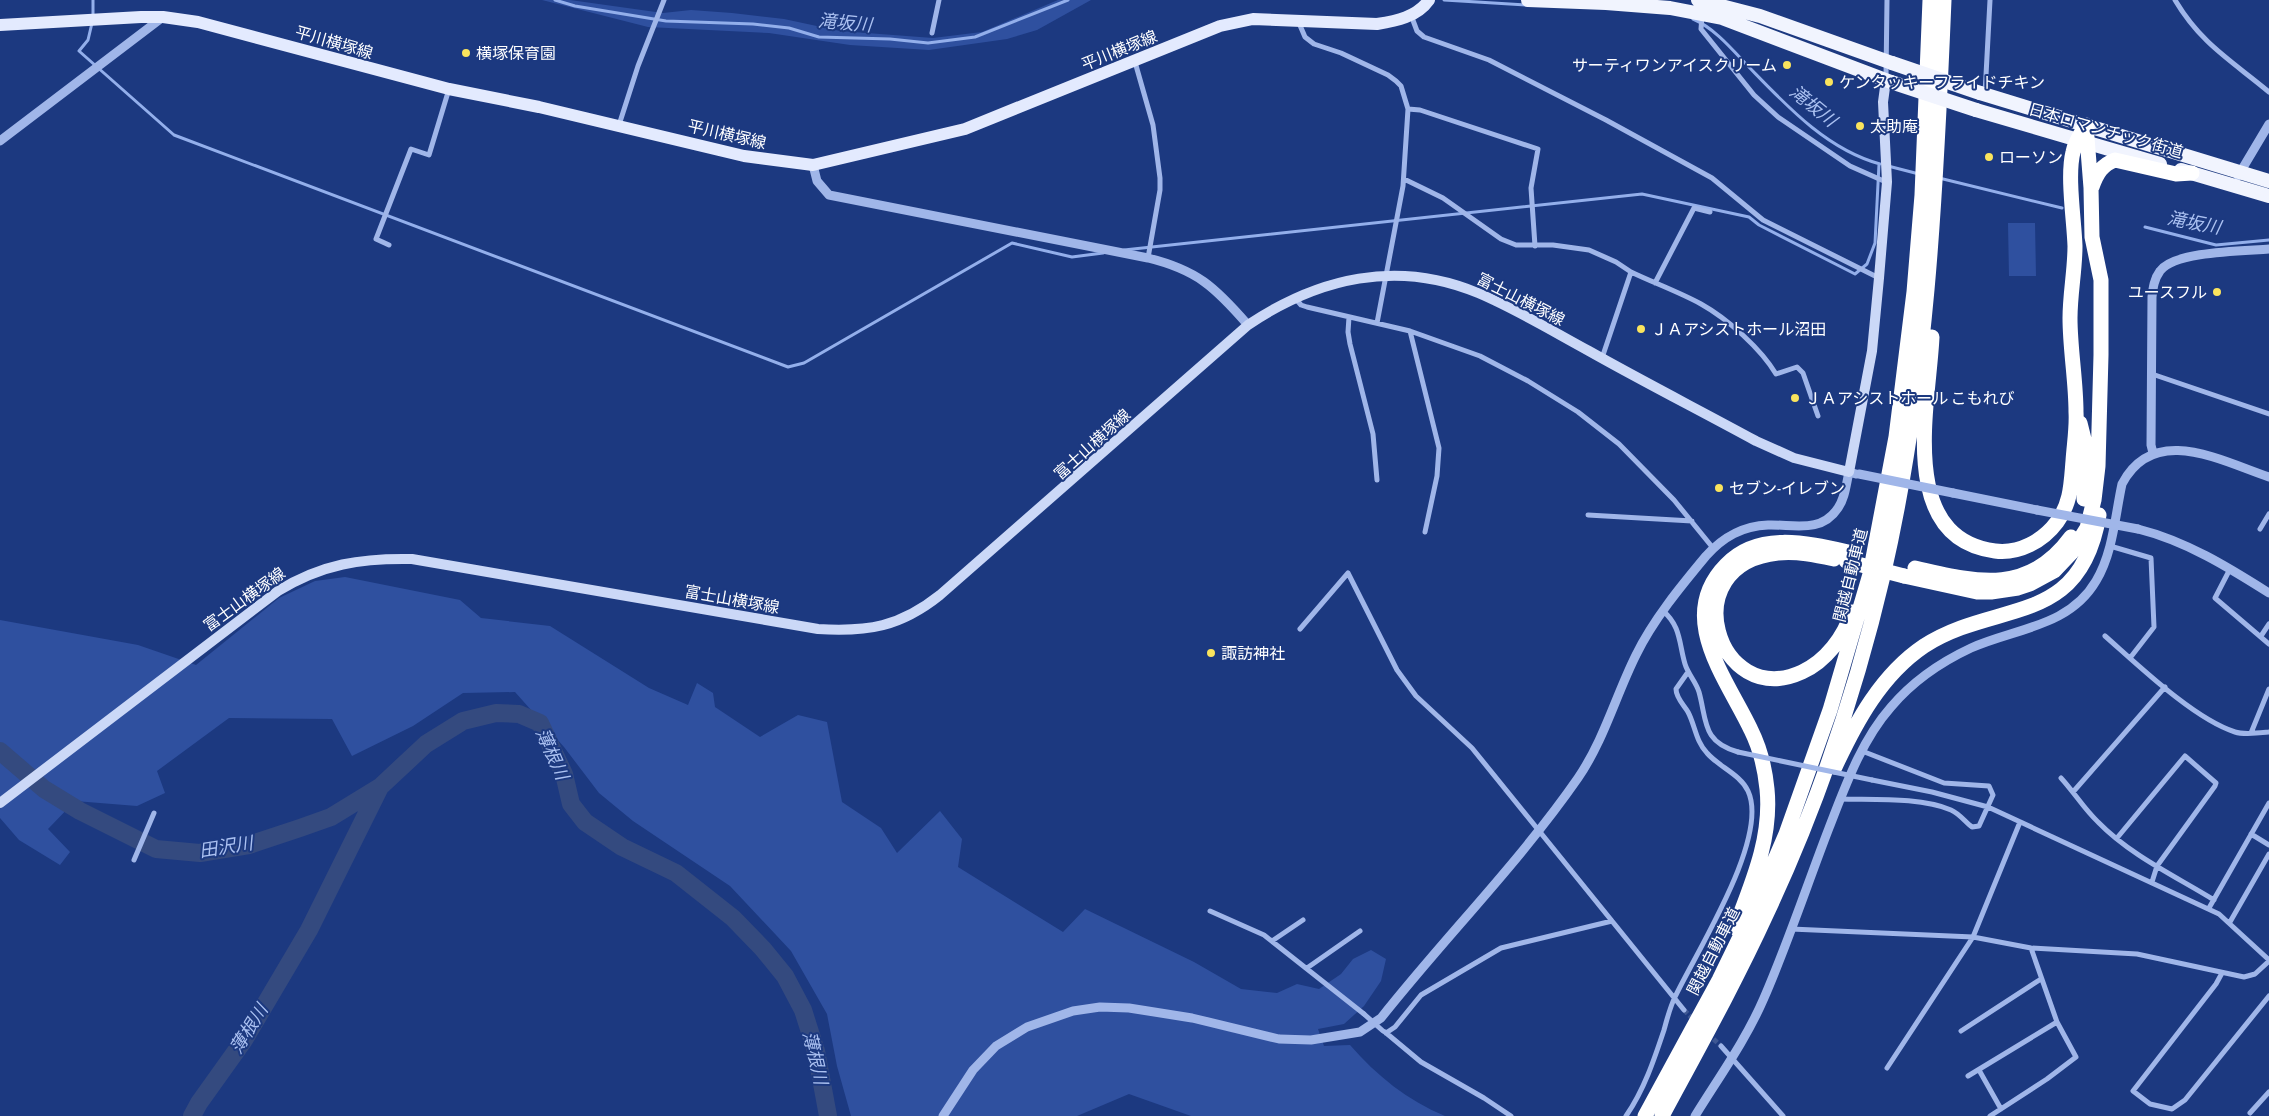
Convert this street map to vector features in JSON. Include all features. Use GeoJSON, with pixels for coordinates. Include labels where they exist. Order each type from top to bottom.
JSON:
{"type":"FeatureCollection","features":[{"type":"Feature","properties":{"kind":"highway","name":"日本ロマンチック街道"},"geometry":{"type":"LineString","coordinates":[[1528,0],[1670,8],[1722,18],[1888,81],[1976,110],[2269,196]]}},
{"type":"Feature","properties":{"kind":"highway","name":"日本ロマンチック街道"},"geometry":{"type":"LineString","coordinates":[[1698,0],[1760,16],[1983,93],[2269,180]]}},
{"type":"Feature","properties":{"kind":"highway","name":"関越自動車道"},"geometry":{"type":"LineString","coordinates":[[1645,1116],[1680,1053],[1754,908],[1786,834],[1830,710],[1870,574],[1884,508],[1906,364],[1914,292],[1922,195],[1930,0]]}},
{"type":"Feature","properties":{"kind":"highway","name":"関越自動車道"},"geometry":{"type":"LineString","coordinates":[[1662,1116],[1730,990],[1768,912],[1825,769],[1863,652],[1883,578],[1909,441],[1928,294],[1936,202],[1944,0]]}},
{"type":"Feature","properties":{"kind":"highway"},"geometry":{"type":"LineString","coordinates":[[1680,1053],[1708,993],[1755,877],[1762,853],[1768,818],[1767,787],[1759,750],[1708,643],[1704,619],[1707,595],[1717,575],[1729,561],[1760,545],[1772,543],[1799,542],[1847,557],[1905,571],[1988,582],[2029,574],[2053,557],[2070,538],[2077,526],[2085,497],[2087,451],[2076,411],[2070,354],[2070,315],[2075,248],[2072,159],[2082,141],[2086,125]]}},
{"type":"Feature","properties":{"kind":"highway"},"geometry":{"type":"LineString","coordinates":[[1768,912],[1784,882],[1853,730],[1874,696],[1897,669],[1922,648],[1955,630],[2020,611],[2048,599],[2060,590],[2078,571],[2092,545],[2100,498],[2098,466],[2101,280],[2092,237],[2091,188],[2082,141]]}},
{"type":"Feature","properties":{"kind":"highway"},"geometry":{"type":"LineString","coordinates":[[2091,188],[2099,171],[2107,163],[2115,160],[2176,174],[2192,173]]}},
{"type":"Feature","properties":{"kind":"highway"},"geometry":{"type":"LineString","coordinates":[[1936,202],[1936,266],[1925,468],[1931,498],[1943,521],[1952,532],[1974,546],[2000,552],[2024,547],[2046,534],[2060,517],[2070,495],[2076,411]]}},
{"type":"Feature","properties":{"kind":"highway"},"geometry":{"type":"LineString","coordinates":[[1847,557],[1784,553],[1766,555],[1742,566],[1725,583],[1716,604],[1716,628],[1725,649],[1732,658],[1740,666],[1761,676],[1784,677],[1796,675],[1807,670],[1828,654],[1844,631],[1850,618],[1862,578],[1906,364]]}},
{"type":"Feature","properties":{"kind":"highway"},"geometry":{"type":"LineString","coordinates":[[1905,571],[1950,588],[1978,592],[2005,591],[2030,584],[2042,578],[2063,563],[2087,528],[2094,500],[2098,466]]}},
{"type":"Feature","properties":{"kind":"main road","name":"平川横塚線"},"geometry":{"type":"LineString","coordinates":[[0,25],[163,17],[198,22],[449,89],[539,106],[744,156],[813,165],[965,129],[1135,62],[1220,26],[1253,19],[1377,24],[1394,22],[1420,10],[1429,0]]}},
{"type":"Feature","properties":{"kind":"main road"},"geometry":{"type":"LineString","coordinates":[[1854,473],[1872,351],[1879,278],[1887,182],[1883,102],[1888,81]]}},
{"type":"Feature","properties":{"kind":"main road","name":"富士山横塚線"},"geometry":{"type":"LineString","coordinates":[[0,803],[234,624],[302,576],[336,566],[378,558],[412,559],[818,630],[867,630],[883,626],[920,610],[940,595],[1248,325],[1294,297],[1337,283],[1386,276],[1421,277],[1477,292],[1770,447],[1794,458],[1854,473]]}},
{"type":"Feature","properties":{"kind":"street"},"geometry":{"type":"LineString","coordinates":[[619,126],[664,0]]}},
{"type":"Feature","properties":{"kind":"street"},"geometry":{"type":"LineString","coordinates":[[932,33],[939,0]]}},
{"type":"Feature","properties":{"kind":"street"},"geometry":{"type":"LineString","coordinates":[[1887,0],[1888,81]]}},
{"type":"Feature","properties":{"kind":"street"},"geometry":{"type":"LineString","coordinates":[[1983,93],[1990,0]]}},
{"type":"Feature","properties":{"kind":"street"},"geometry":{"type":"LineString","coordinates":[[2175,0],[2194,28],[2225,58],[2269,92]]}},
{"type":"Feature","properties":{"kind":"street"},"geometry":{"type":"LineString","coordinates":[[1703,14],[1701,29],[1754,95],[1778,117],[1850,166],[1887,182]]}},
{"type":"Feature","properties":{"kind":"street"},"geometry":{"type":"LineString","coordinates":[[1411,15],[1417,31],[1424,37],[1489,60],[1606,120],[1712,178],[1763,220],[1870,276],[1879,278]]}},
{"type":"Feature","properties":{"kind":"street"},"geometry":{"type":"LineString","coordinates":[[0,141],[163,17]]}},
{"type":"Feature","properties":{"kind":"street"},"geometry":{"type":"LineString","coordinates":[[1298,22],[1306,37],[1314,44],[1341,53],[1388,75],[1396,81],[1401,86],[1408,110],[1404,179],[1377,323]]}},
{"type":"Feature","properties":{"kind":"street"},"geometry":{"type":"LineString","coordinates":[[1135,62],[1153,125],[1160,178],[1160,190],[1148,258]]}},
{"type":"Feature","properties":{"kind":"street"},"geometry":{"type":"LineString","coordinates":[[389,245],[376,239],[411,149],[429,154],[449,89]]}},
{"type":"Feature","properties":{"kind":"street"},"geometry":{"type":"LineString","coordinates":[[1408,110],[1420,110],[1538,149],[1531,188],[1536,246]]}},
{"type":"Feature","properties":{"kind":"street"},"geometry":{"type":"LineString","coordinates":[[2235,186],[2240,172],[2269,124]]}},
{"type":"Feature","properties":{"kind":"street"},"geometry":{"type":"LineString","coordinates":[[813,165],[817,181],[829,196],[1148,258],[1180,267],[1200,278],[1219,294],[1248,325]]}},
{"type":"Feature","properties":{"kind":"street"},"geometry":{"type":"LineString","coordinates":[[1404,179],[1443,198],[1501,239],[1516,245],[1553,245],[1589,250],[1616,262],[1631,272],[1701,304],[1719,316],[1768,360],[1776,374],[1797,367],[1803,374],[1818,416]]}},
{"type":"Feature","properties":{"kind":"street"},"geometry":{"type":"LineString","coordinates":[[1655,283],[1694,208],[1710,212]]}},
{"type":"Feature","properties":{"kind":"street"},"geometry":{"type":"LineString","coordinates":[[2153,453],[2150,445],[2152,297],[2154,281],[2160,270],[2182,257],[2269,249]]}},
{"type":"Feature","properties":{"kind":"street"},"geometry":{"type":"LineString","coordinates":[[1601,358],[1631,272]]}},
{"type":"Feature","properties":{"kind":"street"},"geometry":{"type":"LineString","coordinates":[[1294,297],[1301,305],[1307,307],[1410,331],[1494,362],[1578,412],[1635,459],[1692,521],[1713,548]]}},
{"type":"Feature","properties":{"kind":"street"},"geometry":{"type":"LineString","coordinates":[[1349,317],[1348,332],[1350,344],[1373,434],[1376,480]]}},
{"type":"Feature","properties":{"kind":"street"},"geometry":{"type":"LineString","coordinates":[[1410,331],[1439,448],[1437,476],[1425,532]]}},
{"type":"Feature","properties":{"kind":"street"},"geometry":{"type":"LineString","coordinates":[[2152,374],[2269,414]]}},
{"type":"Feature","properties":{"kind":"street"},"geometry":{"type":"LineString","coordinates":[[1694,1116],[1747,1035],[1764,998],[1840,799],[1874,728],[1890,707],[1920,678],[1973,647],[2048,622],[2067,612],[2084,599],[2104,564],[2122,484],[2127,474],[2139,462],[2153,453],[2189,450],[2269,477]]}},
{"type":"Feature","properties":{"kind":"street"},"geometry":{"type":"LineString","coordinates":[[944,1116],[980,1062],[1005,1039],[1027,1027],[1085,1009],[1130,1008],[1192,1018],[1279,1040],[1312,1040],[1360,1032],[1381,1018],[1539,829],[1588,761],[1604,730],[1636,654],[1664,611],[1713,548],[1729,535],[1746,528],[1768,525],[1807,526],[1826,520],[1837,509],[1854,473],[2138,529],[2182,544],[2230,569],[2269,593]]}},
{"type":"Feature","properties":{"kind":"street"},"geometry":{"type":"LineString","coordinates":[[2260,529],[2269,514]]}},
{"type":"Feature","properties":{"kind":"street"},"geometry":{"type":"LineString","coordinates":[[1588,515],[1692,521]]}},
{"type":"Feature","properties":{"kind":"street"},"geometry":{"type":"LineString","coordinates":[[2109,546],[2151,558],[2154,627],[2130,658]]}},
{"type":"Feature","properties":{"kind":"street"},"geometry":{"type":"LineString","coordinates":[[2230,569],[2215,598],[2269,644]]}},
{"type":"Feature","properties":{"kind":"street"},"geometry":{"type":"LineString","coordinates":[[1300,629],[1348,573],[1396,670],[1416,696],[1472,748],[1684,1010]]}},
{"type":"Feature","properties":{"kind":"street"},"geometry":{"type":"LineString","coordinates":[[1664,611],[1676,624],[1688,672],[1696,686],[1705,724],[1710,735],[1725,748],[1947,796],[1988,808],[2209,908],[2230,922],[2269,961],[2250,976],[2222,973],[2136,954],[2031,948],[1973,937],[1790,929]]}},
{"type":"Feature","properties":{"kind":"street"},"geometry":{"type":"LineString","coordinates":[[2261,636],[2269,624]]}},
{"type":"Feature","properties":{"kind":"street"},"geometry":{"type":"LineString","coordinates":[[2106,636],[2165,687],[2197,711],[2224,727],[2236,733],[2269,732]]}},
{"type":"Feature","properties":{"kind":"street"},"geometry":{"type":"LineString","coordinates":[[1626,1116],[1637,1100],[1652,1067],[1674,998],[1701,950],[1740,864],[1751,818],[1751,803],[1747,788],[1738,778],[1706,753],[1689,714],[1678,697],[1676,689],[1688,672]]}},
{"type":"Feature","properties":{"kind":"street"},"geometry":{"type":"LineString","coordinates":[[2073,792],[2165,687]]}},
{"type":"Feature","properties":{"kind":"street"},"geometry":{"type":"LineString","coordinates":[[2251,733],[2269,689]]}},
{"type":"Feature","properties":{"kind":"street"},"geometry":{"type":"LineString","coordinates":[[1840,799],[1917,802],[1950,810],[1969,825],[1976,827],[1982,823],[1993,792],[1989,786],[1944,783],[1862,751]]}},
{"type":"Feature","properties":{"kind":"street"},"geometry":{"type":"LineString","coordinates":[[2117,838],[2184,756],[2188,757],[2216,783],[2157,866],[2152,882]]}},
{"type":"Feature","properties":{"kind":"street"},"geometry":{"type":"LineString","coordinates":[[2061,778],[2098,822],[2117,838],[2157,866],[2214,900]]}},
{"type":"Feature","properties":{"kind":"street"},"geometry":{"type":"LineString","coordinates":[[2209,908],[2269,803]]}},
{"type":"Feature","properties":{"kind":"street"},"geometry":{"type":"LineString","coordinates":[[134,860],[154,813]]}},
{"type":"Feature","properties":{"kind":"street"},"geometry":{"type":"LineString","coordinates":[[1887,1068],[1973,937],[2020,822]]}},
{"type":"Feature","properties":{"kind":"street"},"geometry":{"type":"LineString","coordinates":[[2251,834],[2269,845]]}},
{"type":"Feature","properties":{"kind":"street"},"geometry":{"type":"LineString","coordinates":[[2230,922],[2269,854]]}},
{"type":"Feature","properties":{"kind":"street"},"geometry":{"type":"LineString","coordinates":[[1210,911],[1264,934],[1421,1062],[1484,1098],[1511,1116]]}},
{"type":"Feature","properties":{"kind":"street"},"geometry":{"type":"LineString","coordinates":[[1272,941],[1303,920]]}},
{"type":"Feature","properties":{"kind":"street"},"geometry":{"type":"LineString","coordinates":[[1385,1032],[1395,1027],[1420,995],[1501,948],[1612,921]]}},
{"type":"Feature","properties":{"kind":"street"},"geometry":{"type":"LineString","coordinates":[[1307,968],[1360,931]]}},
{"type":"Feature","properties":{"kind":"street"},"geometry":{"type":"LineString","coordinates":[[1990,1116],[2047,1079],[2076,1057],[2056,1022],[2031,948]]}},
{"type":"Feature","properties":{"kind":"street"},"geometry":{"type":"LineString","coordinates":[[2222,973],[2216,984],[2134,1091],[2150,1104],[2172,1108],[2186,1100],[2269,996]]}},
{"type":"Feature","properties":{"kind":"street"},"geometry":{"type":"LineString","coordinates":[[1961,1031],[2041,979]]}},
{"type":"Feature","properties":{"kind":"street"},"geometry":{"type":"LineString","coordinates":[[1968,1076],[2056,1022]]}},
{"type":"Feature","properties":{"kind":"street"},"geometry":{"type":"LineString","coordinates":[[1721,1046],[1783,1116]]}},
{"type":"Feature","properties":{"kind":"street"},"geometry":{"type":"LineString","coordinates":[[1979,1070],[2001,1109]]}},
{"type":"Feature","properties":{"kind":"street"},"geometry":{"type":"LineString","coordinates":[[2250,1113],[2269,1092]]}},
{"type":"Feature","properties":{"kind":"shaded area"},"geometry":{"type":"Polygon","coordinates":[[[542,0],[570,0],[663,13],[691,10],[732,13],[784,19],[840,31],[933,38],[982,32],[1058,0],[1091,0],[1037,30],[1007,39],[929,50],[850,45],[769,33],[648,27],[542,0]]]}},
{"type":"Feature","properties":{"kind":"shaded area"},"geometry":{"type":"Polygon","coordinates":[[[2008,223],[2035,223],[2036,276],[2009,276],[2008,223]]]}},
{"type":"Feature","properties":{"kind":"shaded area"},"geometry":{"type":"Polygon","coordinates":[[[345,577],[460,600],[481,618],[550,626],[649,688],[688,705],[697,683],[713,693],[715,707],[760,737],[798,715],[827,722],[842,802],[881,828],[897,853],[940,811],[962,839],[958,867],[1063,932],[1085,909],[1194,962],[1241,989],[1277,993],[1297,984],[1319,989],[1341,974],[1353,959],[1371,950],[1386,959],[1381,981],[1364,1006],[1344,1024],[1318,1029],[1324,1046],[1350,1045],[1382,1077],[1405,1095],[1445,1116],[1191,1116],[1129,1094],[1077,1116],[851,1116],[837,1066],[827,1014],[791,951],[730,886],[633,821],[599,793],[564,747],[515,692],[463,693],[413,726],[352,756],[332,719],[229,718],[157,771],[165,793],[137,806],[75,801],[48,829],[70,852],[60,865],[19,840],[0,818],[0,620],[138,645],[196,665],[279,598],[315,581],[345,577]]]}},
{"type":"Feature","properties":{"kind":"waterway"},"geometry":{"type":"LineString","coordinates":[[93,0],[93,17]]}},
{"type":"Feature","properties":{"kind":"waterway","name":"滝坂川"},"geometry":{"type":"LineString","coordinates":[[555,0],[575,6],[666,21],[753,24],[789,28],[819,37],[890,39],[928,43],[975,37],[1068,0]]}},
{"type":"Feature","properties":{"kind":"waterway","name":"滝坂川"},"geometry":{"type":"LineString","coordinates":[[1444,0],[1528,5]]}},
{"type":"Feature","properties":{"kind":"waterway","name":"滝坂川"},"geometry":{"type":"LineString","coordinates":[[1693,19],[1722,39],[1775,94],[1823,136],[1841,148],[1880,164]]}},
{"type":"Feature","properties":{"kind":"waterway"},"geometry":{"type":"LineString","coordinates":[[92,23],[88,40],[79,51],[174,135],[788,367],[804,363],[1012,243],[1072,257],[1103,253]]}},
{"type":"Feature","properties":{"kind":"waterway"},"geometry":{"type":"LineString","coordinates":[[1124,250],[1642,194],[1749,217],[1759,225],[1855,274],[1867,264],[1875,243],[1879,164]]}},
{"type":"Feature","properties":{"kind":"waterway","name":"滝坂川"},"geometry":{"type":"LineString","coordinates":[[1888,166],[1919,174]]}},
{"type":"Feature","properties":{"kind":"waterway","name":"滝坂川"},"geometry":{"type":"LineString","coordinates":[[1939,178],[2062,208]]}},
{"type":"Feature","properties":{"kind":"waterway","name":"滝坂川"},"geometry":{"type":"LineString","coordinates":[[2145,227],[2216,245],[2269,240]]}},
{"type":"Feature","properties":{"kind":"waterway","name":"薄根川"},"geometry":{"type":"LineString","coordinates":[[192,1116],[199,1103],[244,1040],[309,930],[380,787],[426,744],[463,721],[496,713],[519,714],[540,723],[564,774],[571,804],[585,822],[622,847],[676,873],[733,918],[763,949],[785,976],[803,1010],[816,1051],[828,1116]]}},
{"type":"Feature","properties":{"kind":"waterway","name":"田沢川"},"geometry":{"type":"LineString","coordinates":[[0,751],[44,789],[80,811],[156,849],[200,853],[249,845],[331,817],[380,787]]}},
{"type":"Feature","properties":{"kind":"tunnel"},"geometry":{"type":"LineString","coordinates":[[1684,1010],[1695,1021]]}},
{"type":"Feature","properties":{"kind":"tunnel"},"geometry":{"type":"LineString","coordinates":[[1708,1034],[1721,1046]]}},
{"type":"Feature","properties":{"kind":"place","name":"横塚保育園"},"geometry":{"type":"Point","coordinates":[466,53]}},
{"type":"Feature","properties":{"kind":"place","name":"サーティワンアイスクリーム"},"geometry":{"type":"Point","coordinates":[1787,65]}},
{"type":"Feature","properties":{"kind":"place","name":"ケンタッキーフライドチキン"},"geometry":{"type":"Point","coordinates":[1829,82]}},
{"type":"Feature","properties":{"kind":"place","name":"太助庵"},"geometry":{"type":"Point","coordinates":[1860,126]}},
{"type":"Feature","properties":{"kind":"place","name":"ローソン"},"geometry":{"type":"Point","coordinates":[1989,157]}},
{"type":"Feature","properties":{"kind":"place","name":"ユースフル"},"geometry":{"type":"Point","coordinates":[2217,292]}},
{"type":"Feature","properties":{"kind":"place","name":"ＪＡアシストホール沼田"},"geometry":{"type":"Point","coordinates":[1641,329]}},
{"type":"Feature","properties":{"kind":"place","name":"ＪＡアシストホール こもれび"},"geometry":{"type":"Point","coordinates":[1795,398]}},
{"type":"Feature","properties":{"kind":"place","name":"セブン-イレブン"},"geometry":{"type":"Point","coordinates":[1719,488]}},
{"type":"Feature","properties":{"kind":"place","name":"諏訪神社"},"geometry":{"type":"Point","coordinates":[1211,653]}}]}
